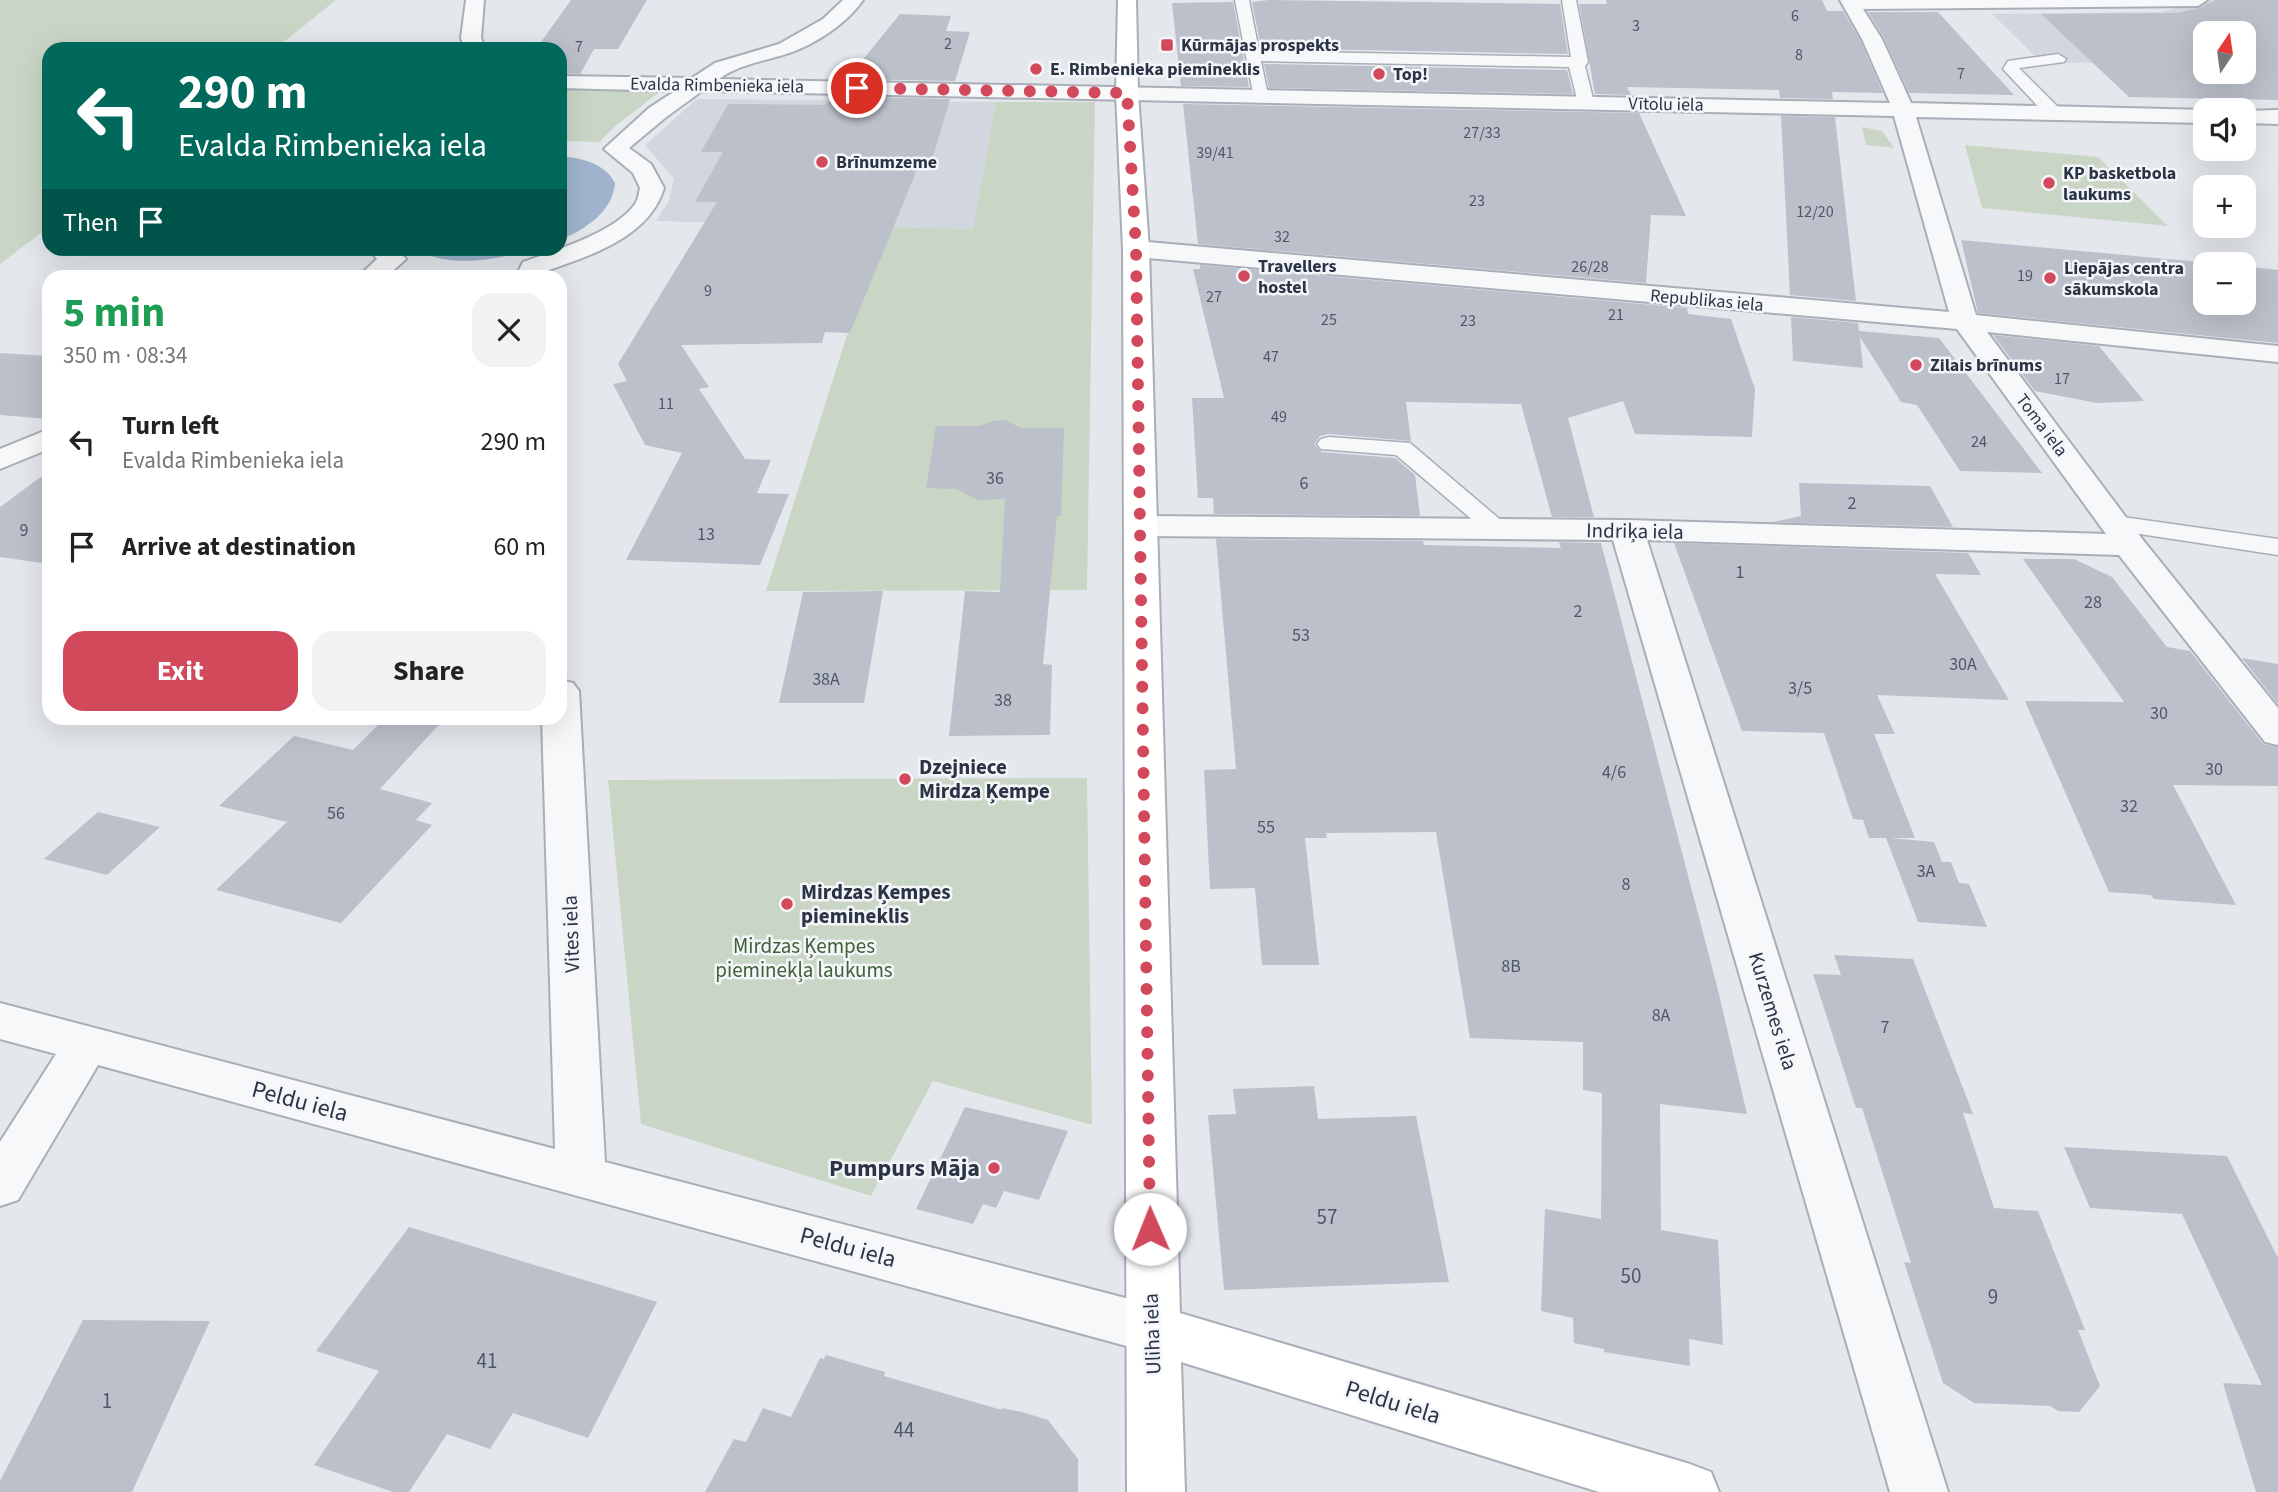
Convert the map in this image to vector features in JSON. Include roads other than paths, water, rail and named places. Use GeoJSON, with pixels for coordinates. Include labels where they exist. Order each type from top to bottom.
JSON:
{"type":"FeatureCollection","features":[{"type":"Feature","properties":{"kind":"main road","name":"Uliha iela"},"geometry":{"type":"LineString","coordinates":[[1127,0],[1127,93],[1136,249],[1156,1492]]}},
{"type":"Feature","properties":{"kind":"main road","name":"Peldu iela"},"geometry":{"type":"LineString","coordinates":[[1152,1329],[1690,1492]]}},
{"type":"Feature","properties":{"kind":"street"},"geometry":{"type":"LineString","coordinates":[[472,42],[475,0]]}},
{"type":"Feature","properties":{"kind":"street"},"geometry":{"type":"LineString","coordinates":[[567,256],[584,250],[623,229],[646,207],[653,190],[649,174],[636,161],[615,149],[696,84],[722,67],[786,48],[830,23],[854,0]]}},
{"type":"Feature","properties":{"kind":"street"},"geometry":{"type":"LineString","coordinates":[[1851,2],[2198,0]]}},
{"type":"Feature","properties":{"kind":"street","name":"Toma iela"},"geometry":{"type":"LineString","coordinates":[[1851,2],[1903,109],[1965,322],[2123,535],[2275,725]]}},
{"type":"Feature","properties":{"kind":"street","name":"Evalda Rimbenieka iela"},"geometry":{"type":"LineString","coordinates":[[567,82],[1127,93]]}},
{"type":"Feature","properties":{"kind":"street","name":"Vītolu iela"},"geometry":{"type":"LineString","coordinates":[[1127,93],[2193,116]]}},
{"type":"Feature","properties":{"kind":"street"},"geometry":{"type":"LineString","coordinates":[[2256,117],[2278,117]]}},
{"type":"Feature","properties":{"kind":"street","name":"Republikas iela"},"geometry":{"type":"LineString","coordinates":[[1136,249],[1965,322],[2278,354]]}},
{"type":"Feature","properties":{"kind":"street"},"geometry":{"type":"LineString","coordinates":[[380,270],[393,260],[389,256]]}},
{"type":"Feature","properties":{"kind":"street"},"geometry":{"type":"LineString","coordinates":[[531,270],[532,267],[566,256]]}},
{"type":"Feature","properties":{"kind":"street"},"geometry":{"type":"LineString","coordinates":[[0,460],[42,441]]}},
{"type":"Feature","properties":{"kind":"street","name":"Indriķa iela"},"geometry":{"type":"LineString","coordinates":[[1141,526],[2123,535]]}},
{"type":"Feature","properties":{"kind":"street","name":"Kurzemes iela"},"geometry":{"type":"LineString","coordinates":[[1627,530],[1919,1492]]}},
{"type":"Feature","properties":{"kind":"street","name":"Vites iela"},"geometry":{"type":"LineString","coordinates":[[561,725],[580,1177]]}},
{"type":"Feature","properties":{"kind":"street","name":"Peldu iela"},"geometry":{"type":"LineString","coordinates":[[0,1021],[1152,1329]]}},
{"type":"Feature","properties":{"kind":"street"},"geometry":{"type":"LineString","coordinates":[[0,1185],[87,1043]]}},
{"type":"Feature","properties":{"kind":"lane"},"geometry":{"type":"LineString","coordinates":[[1242,0],[1260,94]]}},
{"type":"Feature","properties":{"kind":"lane"},"geometry":{"type":"LineString","coordinates":[[1569,0],[1580,62],[1577,66],[1586,103]]}},
{"type":"Feature","properties":{"kind":"lane"},"geometry":{"type":"LineString","coordinates":[[1253,56],[1580,62]]}},
{"type":"Feature","properties":{"kind":"lane"},"geometry":{"type":"LineString","coordinates":[[2054,113],[2011,69],[2014,64],[2058,58]]}},
{"type":"Feature","properties":{"kind":"lane"},"geometry":{"type":"LineString","coordinates":[[1329,444],[1402,448],[1497,528]]}},
{"type":"Feature","properties":{"kind":"lane"},"geometry":{"type":"LineString","coordinates":[[2123,535],[2278,547]]}},
{"type":"Feature","properties":{"kind":"water"},"geometry":{"type":"Polygon","coordinates":[[[567,157],[599,166],[615,183],[609,203],[603,211],[567,236],[567,157]]]}},
{"type":"Feature","properties":{"kind":"water"},"geometry":{"type":"Polygon","coordinates":[[[434,256],[506,256],[475,261],[434,256]]]}},
{"type":"Feature","properties":{"kind":"place","name":"Kūrmājas prospekts"},"geometry":{"type":"Point","coordinates":[1167,45]}},
{"type":"Feature","properties":{"kind":"place","name":"E. Rimbenieka piemineklis"},"geometry":{"type":"Point","coordinates":[1036,69]}},
{"type":"Feature","properties":{"kind":"place","name":"Top!"},"geometry":{"type":"Point","coordinates":[1379,74]}},
{"type":"Feature","properties":{"kind":"place","name":"Brīnumzeme"},"geometry":{"type":"Point","coordinates":[822,162]}},
{"type":"Feature","properties":{"kind":"place","name":"KP basketbola laukums"},"geometry":{"type":"Point","coordinates":[2049,183]}},
{"type":"Feature","properties":{"kind":"place","name":"Travellers hostel"},"geometry":{"type":"Point","coordinates":[1244,276]}},
{"type":"Feature","properties":{"kind":"place","name":"Liepājas centra sākumskola"},"geometry":{"type":"Point","coordinates":[2050,278]}},
{"type":"Feature","properties":{"kind":"place","name":"Zilais brīnums"},"geometry":{"type":"Point","coordinates":[1916,365]}},
{"type":"Feature","properties":{"kind":"place","name":"Dzejniece Mirdza Ķempe"},"geometry":{"type":"Point","coordinates":[905,779]}},
{"type":"Feature","properties":{"kind":"place","name":"Mirdzas Ķempes piemineklis"},"geometry":{"type":"Point","coordinates":[787,904]}},
{"type":"Feature","properties":{"kind":"place","name":"Pumpurs Māja"},"geometry":{"type":"Point","coordinates":[994,1168]}},
{"type":"Feature","properties":{"kind":"park label","name":"Mirdzas Ķempes pieminekļa laukums"},"geometry":{"type":"Point","coordinates":[804,958]}}]}
